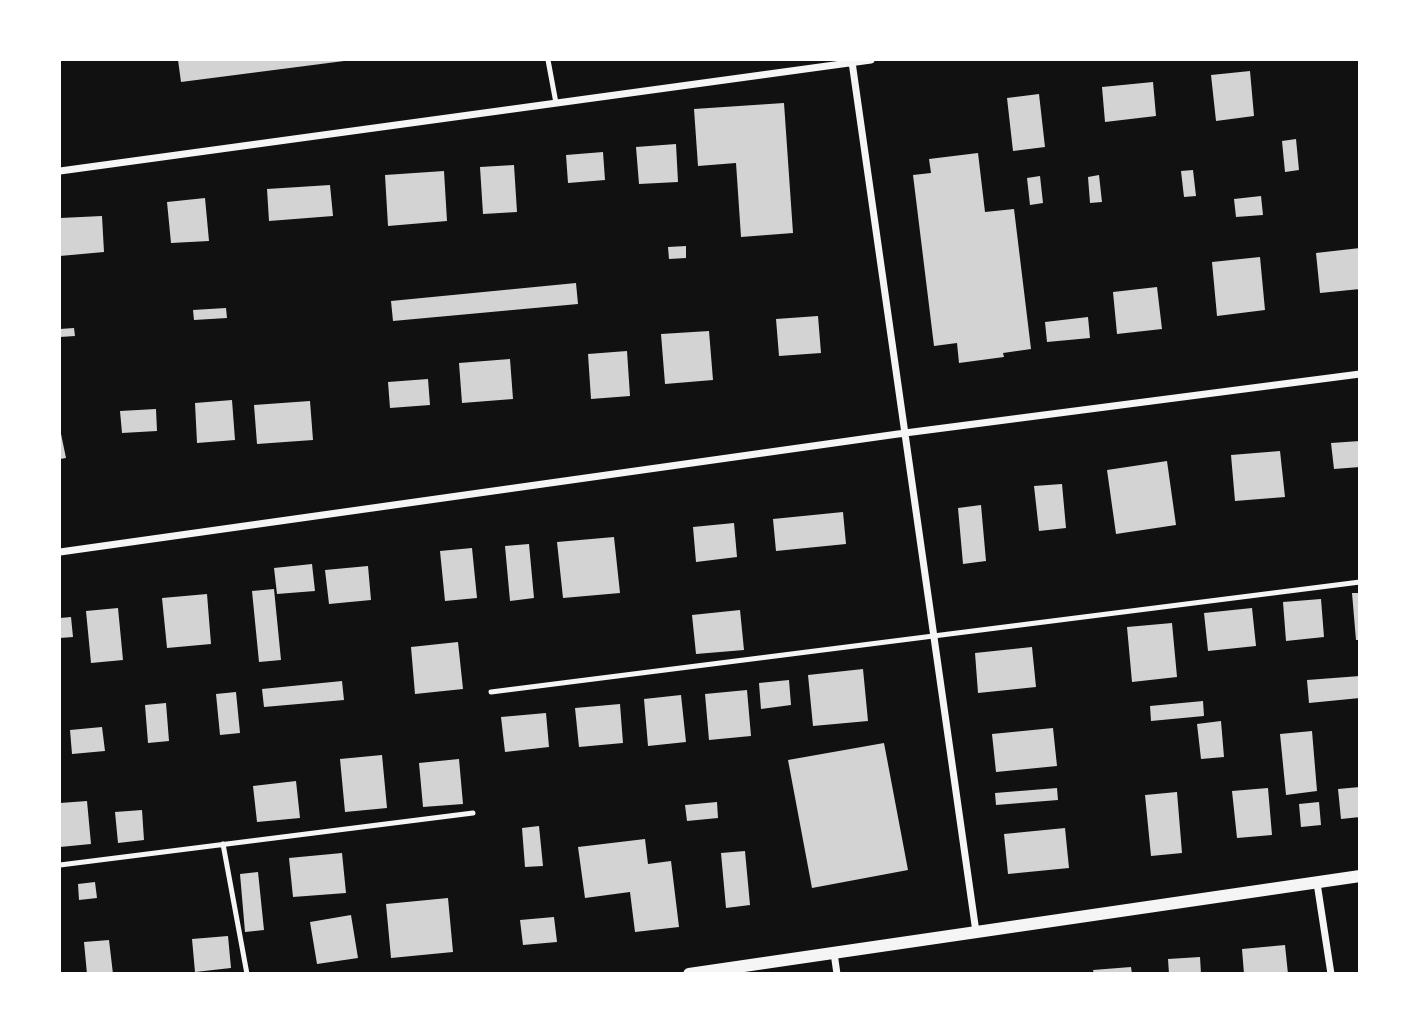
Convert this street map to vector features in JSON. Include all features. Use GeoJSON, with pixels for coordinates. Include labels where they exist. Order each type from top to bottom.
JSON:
{"type":"FeatureCollection","features":[{"type":"Feature","properties":{"kind":"street"},"geometry":{"type":"LineString","coordinates":[[60,171],[871,60]]}},
{"type":"Feature","properties":{"kind":"street"},"geometry":{"type":"LineString","coordinates":[[852,62],[976,932]]}},
{"type":"Feature","properties":{"kind":"street"},"geometry":{"type":"LineString","coordinates":[[60,552],[905,433],[1360,374]]}},
{"type":"Feature","properties":{"kind":"street"},"geometry":{"type":"LineString","coordinates":[[690,974],[1360,876]]}},
{"type":"Feature","properties":{"kind":"street"},"geometry":{"type":"LineString","coordinates":[[1317,883],[1331,974]]}},
{"type":"Feature","properties":{"kind":"street"},"geometry":{"type":"LineString","coordinates":[[834,953],[837,974]]}},
{"type":"Feature","properties":{"kind":"lane"},"geometry":{"type":"LineString","coordinates":[[548,60],[556,103]]}},
{"type":"Feature","properties":{"kind":"lane"},"geometry":{"type":"LineString","coordinates":[[491,692],[1360,582]]}},
{"type":"Feature","properties":{"kind":"lane"},"geometry":{"type":"LineString","coordinates":[[60,864],[473,813]]}},
{"type":"Feature","properties":{"kind":"lane"},"geometry":{"type":"LineString","coordinates":[[223,844],[247,974]]}},
{"type":"Feature","properties":{"kind":"building"},"geometry":{"type":"Polygon","coordinates":[[[178,60],[344,60],[344,61],[181,82],[178,60]]]}},
{"type":"Feature","properties":{"kind":"building"},"geometry":{"type":"Polygon","coordinates":[[[1250,71],[1254,116],[1216,121],[1211,75],[1250,71]]]}},
{"type":"Feature","properties":{"kind":"building"},"geometry":{"type":"Polygon","coordinates":[[[1153,82],[1156,116],[1105,122],[1102,87],[1153,82]]]}},
{"type":"Feature","properties":{"kind":"building"},"geometry":{"type":"Polygon","coordinates":[[[1039,94],[1045,147],[1013,151],[1007,98],[1039,94]]]}},
{"type":"Feature","properties":{"kind":"building"},"geometry":{"type":"Polygon","coordinates":[[[784,103],[793,233],[741,237],[736,163],[698,166],[694,109],[784,103]]]}},
{"type":"Feature","properties":{"kind":"building"},"geometry":{"type":"Polygon","coordinates":[[[1296,139],[1299,170],[1285,172],[1282,141],[1296,139]]]}},
{"type":"Feature","properties":{"kind":"building"},"geometry":{"type":"Polygon","coordinates":[[[676,144],[678,182],[639,184],[636,147],[676,144]]]}},
{"type":"Feature","properties":{"kind":"building"},"geometry":{"type":"Polygon","coordinates":[[[603,152],[605,180],[568,183],[566,155],[603,152]]]}},
{"type":"Feature","properties":{"kind":"building"},"geometry":{"type":"Polygon","coordinates":[[[978,153],[985,212],[1014,209],[1031,349],[1003,353],[1004,357],[959,363],[957,343],[934,346],[913,175],[931,173],[929,159],[978,153]]]}},
{"type":"Feature","properties":{"kind":"building"},"geometry":{"type":"Polygon","coordinates":[[[514,165],[517,212],[483,214],[480,167],[514,165]]]}},
{"type":"Feature","properties":{"kind":"building"},"geometry":{"type":"Polygon","coordinates":[[[1193,170],[1196,196],[1184,197],[1181,171],[1193,170]]]}},
{"type":"Feature","properties":{"kind":"building"},"geometry":{"type":"Polygon","coordinates":[[[444,171],[447,221],[388,226],[385,175],[444,171]]]}},
{"type":"Feature","properties":{"kind":"building"},"geometry":{"type":"Polygon","coordinates":[[[1099,175],[1102,202],[1090,203],[1088,177],[1099,175]]]}},
{"type":"Feature","properties":{"kind":"building"},"geometry":{"type":"Polygon","coordinates":[[[1040,176],[1043,203],[1030,205],[1027,178],[1040,176]]]}},
{"type":"Feature","properties":{"kind":"building"},"geometry":{"type":"Polygon","coordinates":[[[330,185],[333,216],[269,221],[267,189],[330,185]]]}},
{"type":"Feature","properties":{"kind":"building"},"geometry":{"type":"Polygon","coordinates":[[[1261,196],[1263,215],[1236,217],[1234,199],[1261,196]]]}},
{"type":"Feature","properties":{"kind":"building"},"geometry":{"type":"Polygon","coordinates":[[[205,198],[209,241],[171,243],[167,202],[205,198]]]}},
{"type":"Feature","properties":{"kind":"building"},"geometry":{"type":"Polygon","coordinates":[[[102,216],[104,252],[60,256],[60,218],[102,216]]]}},
{"type":"Feature","properties":{"kind":"building"},"geometry":{"type":"Polygon","coordinates":[[[686,246],[686,258],[669,259],[668,247],[686,246]]]}},
{"type":"Feature","properties":{"kind":"building"},"geometry":{"type":"Polygon","coordinates":[[[1360,248],[1360,289],[1320,293],[1316,253],[1360,248]]]}},
{"type":"Feature","properties":{"kind":"building"},"geometry":{"type":"Polygon","coordinates":[[[1260,257],[1265,310],[1217,316],[1212,262],[1260,257]]]}},
{"type":"Feature","properties":{"kind":"building"},"geometry":{"type":"Polygon","coordinates":[[[576,283],[578,304],[393,321],[391,301],[576,283]]]}},
{"type":"Feature","properties":{"kind":"building"},"geometry":{"type":"Polygon","coordinates":[[[1157,287],[1162,329],[1117,334],[1113,292],[1157,287]]]}},
{"type":"Feature","properties":{"kind":"building"},"geometry":{"type":"Polygon","coordinates":[[[226,308],[227,318],[194,320],[193,310],[226,308]]]}},
{"type":"Feature","properties":{"kind":"building"},"geometry":{"type":"Polygon","coordinates":[[[818,316],[821,353],[779,356],[776,319],[818,316]]]}},
{"type":"Feature","properties":{"kind":"building"},"geometry":{"type":"Polygon","coordinates":[[[1088,317],[1090,338],[1047,342],[1045,322],[1088,317]]]}},
{"type":"Feature","properties":{"kind":"building"},"geometry":{"type":"Polygon","coordinates":[[[74,328],[75,336],[60,337],[60,329],[74,328]]]}},
{"type":"Feature","properties":{"kind":"building"},"geometry":{"type":"Polygon","coordinates":[[[709,331],[713,380],[665,384],[661,334],[709,331]]]}},
{"type":"Feature","properties":{"kind":"building"},"geometry":{"type":"Polygon","coordinates":[[[627,351],[630,396],[591,399],[588,354],[627,351]]]}},
{"type":"Feature","properties":{"kind":"building"},"geometry":{"type":"Polygon","coordinates":[[[510,359],[513,399],[462,403],[459,363],[510,359]]]}},
{"type":"Feature","properties":{"kind":"building"},"geometry":{"type":"Polygon","coordinates":[[[428,379],[430,405],[390,408],[388,382],[428,379]]]}},
{"type":"Feature","properties":{"kind":"building"},"geometry":{"type":"Polygon","coordinates":[[[232,400],[235,440],[197,443],[195,403],[232,400]]]}},
{"type":"Feature","properties":{"kind":"building"},"geometry":{"type":"Polygon","coordinates":[[[310,401],[313,440],[257,444],[254,405],[310,401]]]}},
{"type":"Feature","properties":{"kind":"building"},"geometry":{"type":"Polygon","coordinates":[[[156,409],[157,431],[122,433],[120,411],[156,409]]]}},
{"type":"Feature","properties":{"kind":"building"},"geometry":{"type":"Polygon","coordinates":[[[60,429],[66,458],[60,459],[60,429]]]}},
{"type":"Feature","properties":{"kind":"building"},"geometry":{"type":"Polygon","coordinates":[[[1360,441],[1360,467],[1334,469],[1331,443],[1360,441]]]}},
{"type":"Feature","properties":{"kind":"building"},"geometry":{"type":"Polygon","coordinates":[[[1280,451],[1285,497],[1235,501],[1231,455],[1280,451]]]}},
{"type":"Feature","properties":{"kind":"building"},"geometry":{"type":"Polygon","coordinates":[[[1167,461],[1176,525],[1116,534],[1107,470],[1167,461]]]}},
{"type":"Feature","properties":{"kind":"building"},"geometry":{"type":"Polygon","coordinates":[[[1062,484],[1066,528],[1039,531],[1034,486],[1062,484]]]}},
{"type":"Feature","properties":{"kind":"building"},"geometry":{"type":"Polygon","coordinates":[[[981,505],[986,561],[963,564],[958,508],[981,505]]]}},
{"type":"Feature","properties":{"kind":"building"},"geometry":{"type":"Polygon","coordinates":[[[843,512],[846,544],[776,551],[773,519],[843,512]]]}},
{"type":"Feature","properties":{"kind":"building"},"geometry":{"type":"Polygon","coordinates":[[[734,523],[737,557],[696,562],[693,527],[734,523]]]}},
{"type":"Feature","properties":{"kind":"building"},"geometry":{"type":"Polygon","coordinates":[[[614,537],[620,593],[563,598],[557,542],[614,537]]]}},
{"type":"Feature","properties":{"kind":"building"},"geometry":{"type":"Polygon","coordinates":[[[529,544],[534,598],[510,601],[505,546],[529,544]]]}},
{"type":"Feature","properties":{"kind":"building"},"geometry":{"type":"Polygon","coordinates":[[[472,548],[477,598],[445,601],[440,551],[472,548]]]}},
{"type":"Feature","properties":{"kind":"building"},"geometry":{"type":"Polygon","coordinates":[[[312,564],[315,591],[277,594],[274,568],[312,564]]]}},
{"type":"Feature","properties":{"kind":"building"},"geometry":{"type":"Polygon","coordinates":[[[368,566],[371,600],[329,604],[325,570],[368,566]]]}},
{"type":"Feature","properties":{"kind":"building"},"geometry":{"type":"Polygon","coordinates":[[[274,589],[281,660],[259,662],[252,591],[274,589]]]}},
{"type":"Feature","properties":{"kind":"building"},"geometry":{"type":"Polygon","coordinates":[[[1352,593],[1360,593],[1360,640],[1356,640],[1352,593]]]}},
{"type":"Feature","properties":{"kind":"building"},"geometry":{"type":"Polygon","coordinates":[[[207,594],[211,644],[167,648],[162,598],[207,594]]]}},
{"type":"Feature","properties":{"kind":"building"},"geometry":{"type":"Polygon","coordinates":[[[1321,599],[1324,637],[1286,641],[1283,602],[1321,599]]]}},
{"type":"Feature","properties":{"kind":"building"},"geometry":{"type":"Polygon","coordinates":[[[118,608],[123,660],[91,663],[86,611],[118,608]]]}},
{"type":"Feature","properties":{"kind":"building"},"geometry":{"type":"Polygon","coordinates":[[[1252,608],[1256,646],[1208,651],[1204,613],[1252,608]]]}},
{"type":"Feature","properties":{"kind":"building"},"geometry":{"type":"Polygon","coordinates":[[[740,610],[744,650],[696,654],[692,615],[740,610]]]}},
{"type":"Feature","properties":{"kind":"building"},"geometry":{"type":"Polygon","coordinates":[[[71,617],[73,637],[60,638],[60,618],[71,617]]]}},
{"type":"Feature","properties":{"kind":"building"},"geometry":{"type":"Polygon","coordinates":[[[1172,623],[1177,677],[1132,682],[1127,627],[1172,623]]]}},
{"type":"Feature","properties":{"kind":"building"},"geometry":{"type":"Polygon","coordinates":[[[458,642],[463,689],[415,694],[411,647],[458,642]]]}},
{"type":"Feature","properties":{"kind":"building"},"geometry":{"type":"Polygon","coordinates":[[[1032,647],[1036,687],[978,693],[975,653],[1032,647]]]}},
{"type":"Feature","properties":{"kind":"building"},"geometry":{"type":"Polygon","coordinates":[[[863,669],[868,721],[813,726],[808,675],[863,669]]]}},
{"type":"Feature","properties":{"kind":"building"},"geometry":{"type":"Polygon","coordinates":[[[1360,676],[1360,698],[1309,703],[1307,680],[1360,676]]]}},
{"type":"Feature","properties":{"kind":"building"},"geometry":{"type":"Polygon","coordinates":[[[789,680],[791,705],[761,709],[759,683],[789,680]]]}},
{"type":"Feature","properties":{"kind":"building"},"geometry":{"type":"Polygon","coordinates":[[[342,681],[344,700],[264,707],[262,689],[342,681]]]}},
{"type":"Feature","properties":{"kind":"building"},"geometry":{"type":"Polygon","coordinates":[[[747,690],[751,736],[709,740],[705,694],[747,690]]]}},
{"type":"Feature","properties":{"kind":"building"},"geometry":{"type":"Polygon","coordinates":[[[236,692],[240,733],[220,735],[216,694],[236,692]]]}},
{"type":"Feature","properties":{"kind":"building"},"geometry":{"type":"Polygon","coordinates":[[[681,695],[686,742],[648,746],[644,699],[681,695]]]}},
{"type":"Feature","properties":{"kind":"building"},"geometry":{"type":"Polygon","coordinates":[[[1203,701],[1204,716],[1151,721],[1150,706],[1203,701]]]}},
{"type":"Feature","properties":{"kind":"building"},"geometry":{"type":"Polygon","coordinates":[[[166,703],[169,741],[148,743],[145,705],[166,703]]]}},
{"type":"Feature","properties":{"kind":"building"},"geometry":{"type":"Polygon","coordinates":[[[620,704],[623,743],[579,747],[575,708],[620,704]]]}},
{"type":"Feature","properties":{"kind":"building"},"geometry":{"type":"Polygon","coordinates":[[[546,713],[549,747],[505,752],[501,717],[546,713]]]}},
{"type":"Feature","properties":{"kind":"building"},"geometry":{"type":"Polygon","coordinates":[[[1221,721],[1224,757],[1201,759],[1197,724],[1221,721]]]}},
{"type":"Feature","properties":{"kind":"building"},"geometry":{"type":"Polygon","coordinates":[[[102,727],[105,751],[72,754],[70,730],[102,727]]]}},
{"type":"Feature","properties":{"kind":"building"},"geometry":{"type":"Polygon","coordinates":[[[1053,728],[1057,766],[996,772],[992,734],[1053,728]]]}},
{"type":"Feature","properties":{"kind":"building"},"geometry":{"type":"Polygon","coordinates":[[[1312,731],[1317,791],[1286,795],[1280,734],[1312,731]]]}},
{"type":"Feature","properties":{"kind":"building"},"geometry":{"type":"Polygon","coordinates":[[[884,743],[908,870],[812,888],[788,760],[884,743]]]}},
{"type":"Feature","properties":{"kind":"building"},"geometry":{"type":"Polygon","coordinates":[[[382,755],[387,808],[345,812],[340,759],[382,755]]]}},
{"type":"Feature","properties":{"kind":"building"},"geometry":{"type":"Polygon","coordinates":[[[459,759],[463,804],[423,807],[419,763],[459,759]]]}},
{"type":"Feature","properties":{"kind":"building"},"geometry":{"type":"Polygon","coordinates":[[[296,781],[300,818],[257,822],[253,786],[296,781]]]}},
{"type":"Feature","properties":{"kind":"building"},"geometry":{"type":"Polygon","coordinates":[[[1360,787],[1360,817],[1341,819],[1338,789],[1360,787]]]}},
{"type":"Feature","properties":{"kind":"building"},"geometry":{"type":"Polygon","coordinates":[[[1057,788],[1058,800],[996,805],[995,793],[1057,788]]]}},
{"type":"Feature","properties":{"kind":"building"},"geometry":{"type":"Polygon","coordinates":[[[1268,788],[1272,835],[1237,838],[1232,791],[1268,788]]]}},
{"type":"Feature","properties":{"kind":"building"},"geometry":{"type":"Polygon","coordinates":[[[1177,792],[1182,853],[1151,856],[1145,795],[1177,792]]]}},
{"type":"Feature","properties":{"kind":"building"},"geometry":{"type":"Polygon","coordinates":[[[87,801],[91,844],[60,847],[60,803],[87,801]]]}},
{"type":"Feature","properties":{"kind":"building"},"geometry":{"type":"Polygon","coordinates":[[[717,802],[718,818],[687,821],[685,805],[717,802]]]}},
{"type":"Feature","properties":{"kind":"building"},"geometry":{"type":"Polygon","coordinates":[[[1319,802],[1321,825],[1301,827],[1299,804],[1319,802]]]}},
{"type":"Feature","properties":{"kind":"building"},"geometry":{"type":"Polygon","coordinates":[[[142,810],[144,840],[118,843],[115,812],[142,810]]]}},
{"type":"Feature","properties":{"kind":"building"},"geometry":{"type":"Polygon","coordinates":[[[539,826],[543,866],[525,867],[522,828],[539,826]]]}},
{"type":"Feature","properties":{"kind":"building"},"geometry":{"type":"Polygon","coordinates":[[[1065,828],[1069,868],[1008,874],[1004,834],[1065,828]]]}},
{"type":"Feature","properties":{"kind":"building"},"geometry":{"type":"Polygon","coordinates":[[[645,839],[648,864],[671,861],[679,927],[635,932],[630,892],[585,898],[578,847],[645,839]]]}},
{"type":"Feature","properties":{"kind":"building"},"geometry":{"type":"Polygon","coordinates":[[[745,851],[750,905],[726,908],[721,853],[745,851]]]}},
{"type":"Feature","properties":{"kind":"building"},"geometry":{"type":"Polygon","coordinates":[[[342,853],[346,893],[293,897],[289,858],[342,853]]]}},
{"type":"Feature","properties":{"kind":"building"},"geometry":{"type":"Polygon","coordinates":[[[258,872],[264,930],[245,932],[240,874],[258,872]]]}},
{"type":"Feature","properties":{"kind":"building"},"geometry":{"type":"Polygon","coordinates":[[[95,882],[97,898],[79,900],[78,884],[95,882]]]}},
{"type":"Feature","properties":{"kind":"building"},"geometry":{"type":"Polygon","coordinates":[[[448,898],[453,952],[391,958],[386,904],[448,898]]]}},
{"type":"Feature","properties":{"kind":"building"},"geometry":{"type":"Polygon","coordinates":[[[351,915],[358,958],[317,964],[310,922],[351,915]]]}},
{"type":"Feature","properties":{"kind":"building"},"geometry":{"type":"Polygon","coordinates":[[[554,917],[557,942],[523,945],[520,920],[554,917]]]}},
{"type":"Feature","properties":{"kind":"building"},"geometry":{"type":"Polygon","coordinates":[[[228,936],[231,968],[195,972],[192,939],[228,936]]]}},
{"type":"Feature","properties":{"kind":"building"},"geometry":{"type":"Polygon","coordinates":[[[109,940],[113,974],[87,974],[84,942],[109,940]]]}},
{"type":"Feature","properties":{"kind":"building"},"geometry":{"type":"Polygon","coordinates":[[[1285,945],[1288,974],[1244,974],[1242,949],[1285,945]]]}},
{"type":"Feature","properties":{"kind":"building"},"geometry":{"type":"Polygon","coordinates":[[[1200,957],[1201,974],[1169,974],[1168,959],[1200,957]]]}},
{"type":"Feature","properties":{"kind":"building"},"geometry":{"type":"Polygon","coordinates":[[[1131,967],[1132,974],[1094,974],[1093,970],[1131,967]]]}}]}
